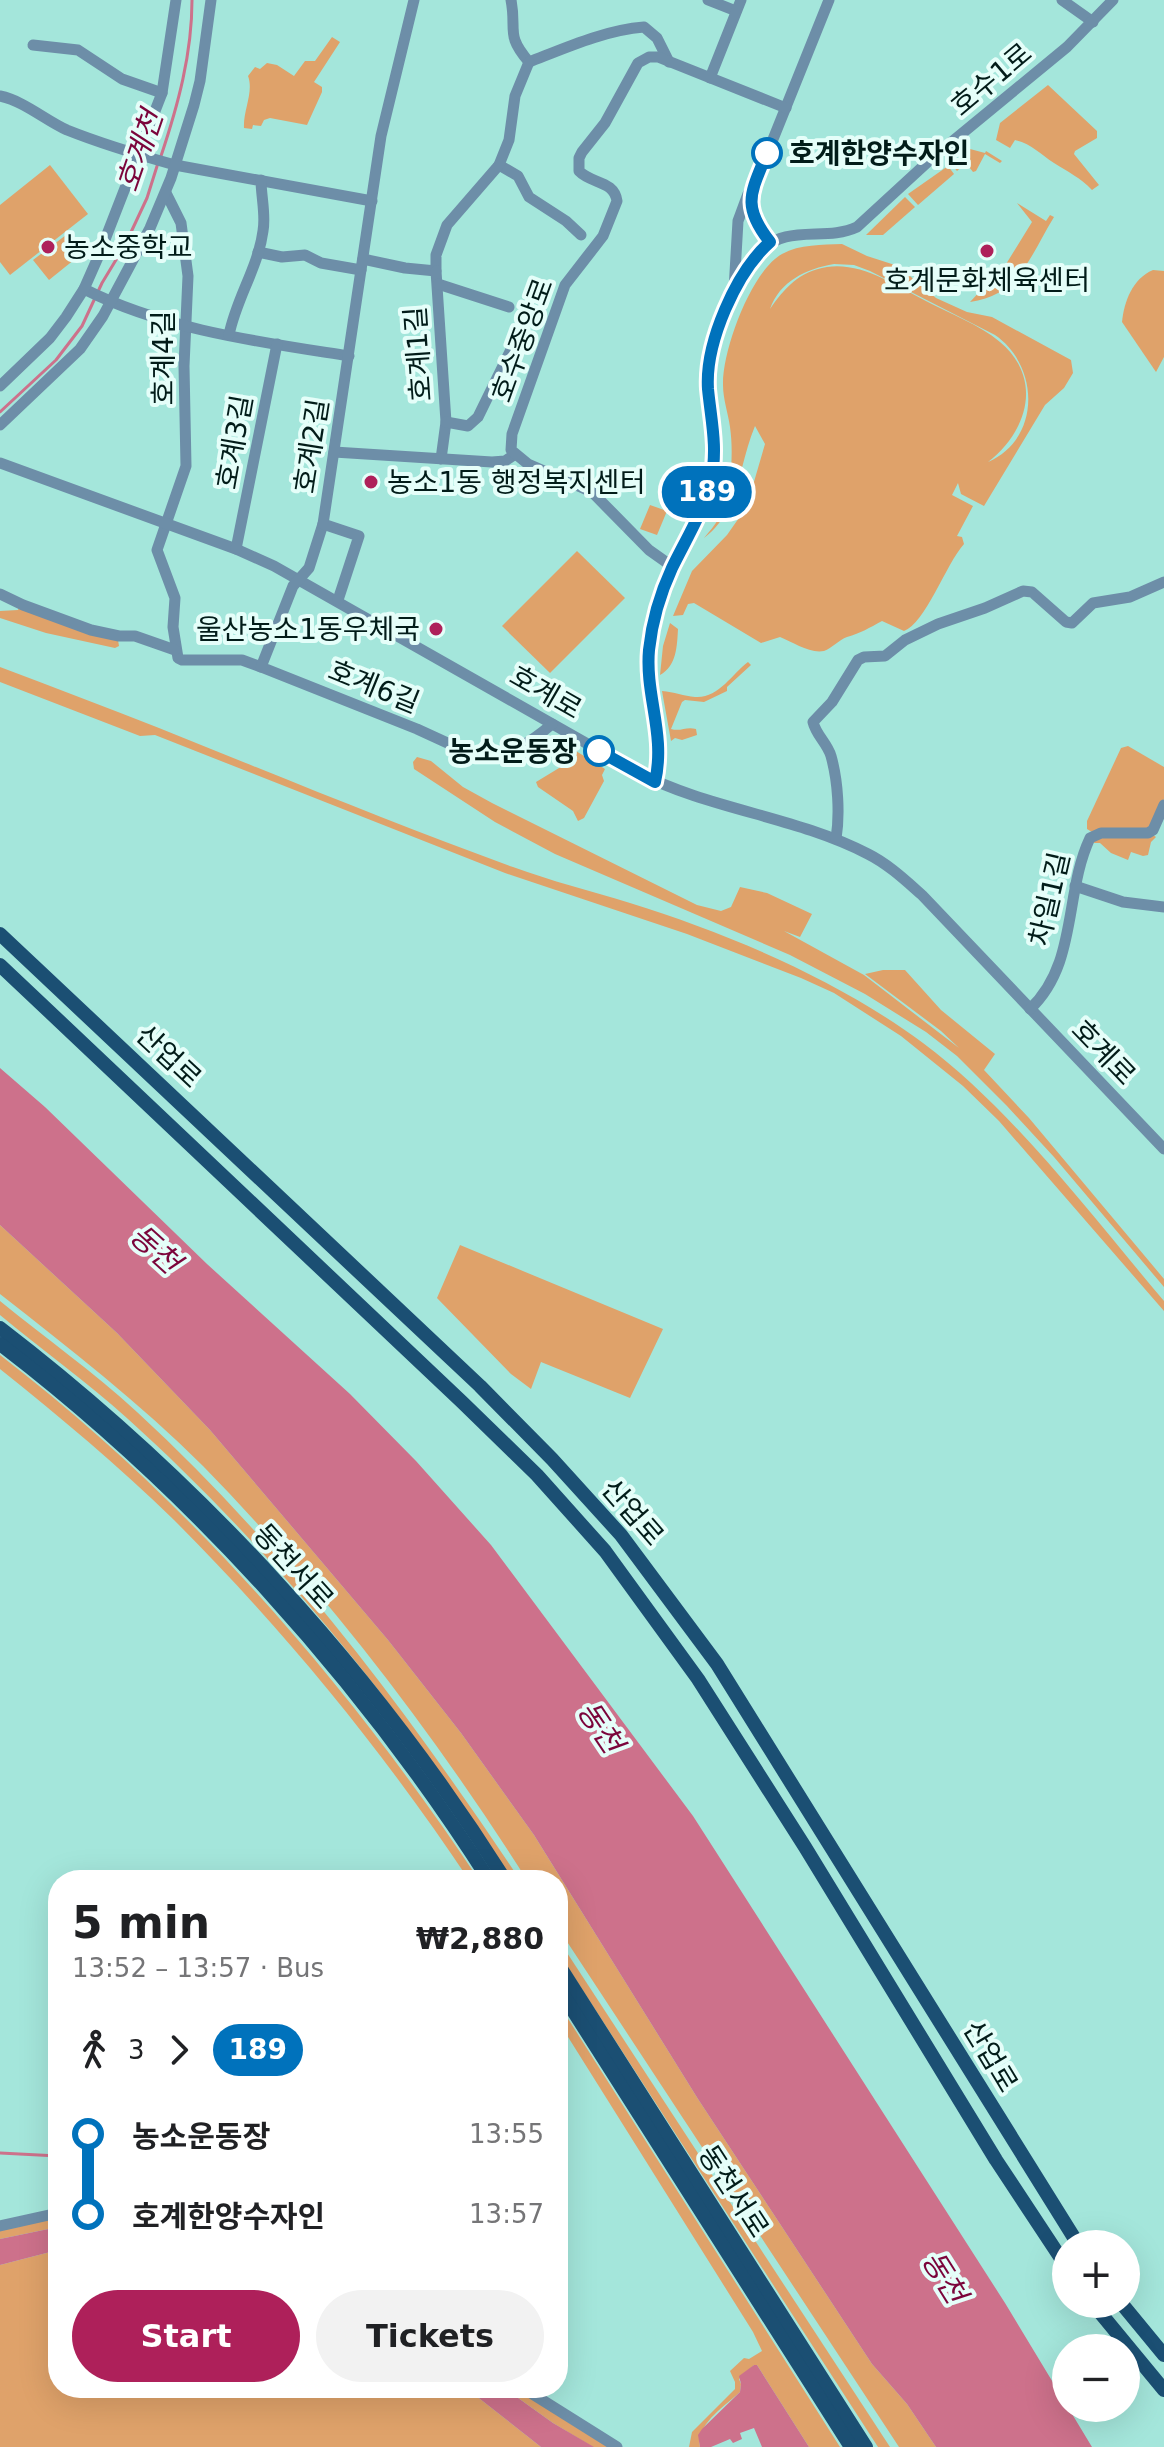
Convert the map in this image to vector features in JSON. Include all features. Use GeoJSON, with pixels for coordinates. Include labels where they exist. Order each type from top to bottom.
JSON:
{"type":"FeatureCollection","features":[{"type":"Feature","properties":{"kind":"main road","name":"산업로"},"geometry":{"type":"LineString","coordinates":[[0,934],[480,1386],[621,1535],[717,1664],[1069,2230]]}},
{"type":"Feature","properties":{"kind":"main road","name":"산업로"},"geometry":{"type":"LineString","coordinates":[[0,965],[462,1402],[537,1475],[605,1551],[655,1617],[714,1704],[996,2160],[1052,2245]]}},
{"type":"Feature","properties":{"kind":"main road","name":"동천서로"},"geometry":{"type":"LineString","coordinates":[[0,1328],[120,1427],[193,1495],[275,1581],[412,1745],[498,1870]]}},
{"type":"Feature","properties":{"kind":"main road","name":"동천서로"},"geometry":{"type":"LineString","coordinates":[[0,1344],[122,1447],[185,1506],[265,1589],[401,1752],[482,1870]]}},
{"type":"Feature","properties":{"kind":"main road","name":"동천서로"},"geometry":{"type":"LineString","coordinates":[[568,1980],[866,2447]]}},
{"type":"Feature","properties":{"kind":"main road","name":"동천서로"},"geometry":{"type":"LineString","coordinates":[[568,2003],[851,2447]]}},
{"type":"Feature","properties":{"kind":"main road"},"geometry":{"type":"LineString","coordinates":[[1105,2318],[1164,2390]]}},
{"type":"Feature","properties":{"kind":"main road"},"geometry":{"type":"LineString","coordinates":[[1134,2318],[1164,2355]]}},
{"type":"Feature","properties":{"kind":"street"},"geometry":{"type":"LineString","coordinates":[[0,386],[50,338],[87,290],[144,156],[162,93],[176,0]]}},
{"type":"Feature","properties":{"kind":"street"},"geometry":{"type":"LineString","coordinates":[[0,425],[80,349],[111,302],[166,193],[200,81],[211,0]]}},
{"type":"Feature","properties":{"kind":"street","name":"호계2길"},"geometry":{"type":"LineString","coordinates":[[338,600],[359,536],[323,524],[381,136],[414,0]]}},
{"type":"Feature","properties":{"kind":"street"},"geometry":{"type":"LineString","coordinates":[[511,0],[512,39],[529,62]]}},
{"type":"Feature","properties":{"kind":"street"},"geometry":{"type":"LineString","coordinates":[[708,0],[739,6],[710,78]]}},
{"type":"Feature","properties":{"kind":"street"},"geometry":{"type":"LineString","coordinates":[[655,782],[660,747],[650,686],[650,647],[662,592],[703,504],[711,479],[715,452],[709,366],[713,344],[750,263],[770,242],[752,215],[753,189],[829,0]]}},
{"type":"Feature","properties":{"kind":"street"},"geometry":{"type":"LineString","coordinates":[[1062,0],[1093,22]]}},
{"type":"Feature","properties":{"kind":"street","name":"호수1로"},"geometry":{"type":"LineString","coordinates":[[770,242],[799,233],[848,231],[857,227],[911,176],[1067,47],[1113,0]]}},
{"type":"Feature","properties":{"kind":"street"},"geometry":{"type":"LineString","coordinates":[[258,252],[282,257],[305,255],[321,263],[436,271],[436,255],[447,225],[499,165],[509,140],[515,96],[529,62],[632,28],[644,27],[657,38],[669,62],[786,108]]}},
{"type":"Feature","properties":{"kind":"street"},"geometry":{"type":"LineString","coordinates":[[33,45],[78,50],[122,79],[162,93]]}},
{"type":"Feature","properties":{"kind":"street","name":"호수중앙로"},"geometry":{"type":"LineString","coordinates":[[514,455],[511,450],[512,434],[565,285],[603,236],[617,201],[610,187],[583,176],[579,171],[579,158],[605,123],[638,63],[649,57],[669,62]]}},
{"type":"Feature","properties":{"kind":"street"},"geometry":{"type":"LineString","coordinates":[[0,96],[67,129],[175,165],[372,201]]}},
{"type":"Feature","properties":{"kind":"street"},"geometry":{"type":"LineString","coordinates":[[499,165],[518,176],[529,197],[566,221],[581,235]]}},
{"type":"Feature","properties":{"kind":"street"},"geometry":{"type":"LineString","coordinates":[[734,293],[738,221],[758,175]]}},
{"type":"Feature","properties":{"kind":"street"},"geometry":{"type":"LineString","coordinates":[[229,335],[250,281],[264,228],[261,180]]}},
{"type":"Feature","properties":{"kind":"street","name":"호계4길"},"geometry":{"type":"LineString","coordinates":[[166,193],[181,223],[188,276],[186,466],[167,525]]}},
{"type":"Feature","properties":{"kind":"street","name":"호계1길"},"geometry":{"type":"LineString","coordinates":[[436,271],[446,422],[441,459]]}},
{"type":"Feature","properties":{"kind":"street","name":"호계1길"},"geometry":{"type":"LineString","coordinates":[[438,284],[509,307]]}},
{"type":"Feature","properties":{"kind":"street"},"geometry":{"type":"LineString","coordinates":[[87,290],[111,302],[186,325],[349,356]]}},
{"type":"Feature","properties":{"kind":"street","name":"호계1길"},"geometry":{"type":"LineString","coordinates":[[446,422],[468,426],[474,423],[521,329]]}},
{"type":"Feature","properties":{"kind":"street","name":"호계3길"},"geometry":{"type":"LineString","coordinates":[[236,549],[277,344]]}},
{"type":"Feature","properties":{"kind":"street"},"geometry":{"type":"LineString","coordinates":[[334,452],[492,462],[505,461],[514,455],[592,492],[649,550],[673,567]]}},
{"type":"Feature","properties":{"kind":"street","name":"호계로"},"geometry":{"type":"LineString","coordinates":[[0,463],[236,549],[298,579],[655,782],[707,801],[796,825],[870,855],[900,875],[1164,1149]]}},
{"type":"Feature","properties":{"kind":"street"},"geometry":{"type":"LineString","coordinates":[[261,667],[293,586],[309,568],[323,524]]}},
{"type":"Feature","properties":{"kind":"street"},"geometry":{"type":"LineString","coordinates":[[167,525],[157,554],[166,569],[175,598],[175,650]]}},
{"type":"Feature","properties":{"kind":"street"},"geometry":{"type":"LineString","coordinates":[[836,839],[838,816],[831,756],[815,731],[813,722],[832,702],[858,660],[885,656],[905,640],[938,624],[1023,591],[1032,592],[1066,622],[1072,623],[1093,603],[1130,597],[1164,582]]}},
{"type":"Feature","properties":{"kind":"street","name":"호계6길"},"geometry":{"type":"LineString","coordinates":[[0,594],[91,630],[135,636],[175,650],[182,660],[242,660],[486,759],[530,740],[552,724]]}},
{"type":"Feature","properties":{"kind":"street","name":"차일1길"},"geometry":{"type":"LineString","coordinates":[[1030,1009],[1049,985],[1064,950],[1075,886],[1088,841],[1101,833],[1148,833],[1153,830],[1164,805]]}},
{"type":"Feature","properties":{"kind":"street"},"geometry":{"type":"LineString","coordinates":[[1075,886],[1123,902],[1164,907]]}},
{"type":"Feature","properties":{"kind":"street"},"geometry":{"type":"LineString","coordinates":[[0,2226],[48,2215]]}},
{"type":"Feature","properties":{"kind":"street"},"geometry":{"type":"LineString","coordinates":[[539,2398],[617,2447]]}},
{"type":"Feature","properties":{"kind":"shaded area"},"geometry":{"type":"Polygon","coordinates":[[[332,37],[340,42],[314,82],[322,87],[322,92],[307,125],[270,118],[264,120],[261,126],[244,128],[250,88],[248,76],[255,67],[260,69],[267,63],[277,65],[294,76],[305,61],[315,61],[332,37]]]}},
{"type":"Feature","properties":{"kind":"shaded area"},"geometry":{"type":"Polygon","coordinates":[[[1048,85],[1097,131],[1097,138],[1074,154],[1099,185],[1092,190],[1026,144],[1015,140],[1010,148],[996,140],[1000,123],[1048,85]]]}},
{"type":"Feature","properties":{"kind":"shaded area"},"geometry":{"type":"Polygon","coordinates":[[[970,149],[986,151],[1002,161],[1000,163],[985,154],[976,171],[973,172],[966,163],[957,171],[951,164],[970,149]]]}},
{"type":"Feature","properties":{"kind":"shaded area"},"geometry":{"type":"Polygon","coordinates":[[[50,165],[88,214],[10,275],[0,262],[0,205],[50,165]]]}},
{"type":"Feature","properties":{"kind":"shaded area"},"geometry":{"type":"Polygon","coordinates":[[[948,166],[954,174],[918,205],[908,194],[948,166]]]}},
{"type":"Feature","properties":{"kind":"shaded area"},"geometry":{"type":"Polygon","coordinates":[[[905,197],[915,207],[883,235],[866,235],[905,197]]]}},
{"type":"Feature","properties":{"kind":"shaded area"},"geometry":{"type":"Polygon","coordinates":[[[1017,203],[1046,221],[1050,215],[1054,217],[1012,283],[987,298],[970,302],[983,288],[989,291],[994,281],[1001,284],[1008,272],[1003,269],[1032,222],[1017,203]]]}},
{"type":"Feature","properties":{"kind":"shaded area"},"geometry":{"type":"Polygon","coordinates":[[[70,232],[85,251],[49,280],[33,260],[70,232]]]}},
{"type":"Feature","properties":{"kind":"shaded area"},"geometry":{"type":"Polygon","coordinates":[[[842,244],[898,266],[936,298],[967,312],[992,317],[1071,360],[1073,373],[1064,388],[1045,405],[984,506],[961,494],[958,483],[952,495],[973,506],[957,536],[962,537],[964,544],[920,617],[904,631],[882,621],[844,638],[827,650],[819,651],[780,637],[761,643],[694,603],[688,604],[683,615],[673,616],[692,571],[727,535],[741,515],[765,444],[755,426],[731,501],[716,527],[704,538],[719,518],[729,486],[732,450],[723,390],[724,370],[740,313],[760,277],[782,254],[804,247],[842,244]],[[834,264],[804,273],[780,291],[770,309],[787,288],[808,272],[840,266],[877,276],[983,330],[1014,357],[1026,388],[1021,421],[1002,450],[988,462],[1005,451],[1018,437],[1028,402],[1027,383],[1020,365],[1010,348],[995,335],[870,271],[854,265],[834,264]]]}},
{"type":"Feature","properties":{"kind":"shaded area"},"geometry":{"type":"Polygon","coordinates":[[[1153,270],[1164,271],[1164,357],[1156,372],[1122,322],[1134,285],[1153,270]]]}},
{"type":"Feature","properties":{"kind":"shaded area"},"geometry":{"type":"Polygon","coordinates":[[[650,505],[667,511],[657,535],[640,529],[650,505]]]}},
{"type":"Feature","properties":{"kind":"shaded area"},"geometry":{"type":"Polygon","coordinates":[[[577,551],[625,598],[550,673],[502,626],[577,551]]]}},
{"type":"Feature","properties":{"kind":"shaded area"},"geometry":{"type":"Polygon","coordinates":[[[19,607],[118,640],[119,646],[115,648],[46,633],[0,618],[0,611],[18,610],[19,607]]]}},
{"type":"Feature","properties":{"kind":"shaded area"},"geometry":{"type":"Polygon","coordinates":[[[670,623],[678,629],[676,648],[673,661],[660,675],[663,646],[670,623]]]}},
{"type":"Feature","properties":{"kind":"shaded area"},"geometry":{"type":"Polygon","coordinates":[[[748,662],[751,665],[727,687],[727,691],[704,702],[682,702],[671,729],[696,729],[697,735],[671,741],[662,691],[703,697],[724,685],[748,662]]]}},
{"type":"Feature","properties":{"kind":"shaded area"},"geometry":{"type":"Polygon","coordinates":[[[0,667],[468,851],[706,929],[819,979],[923,1043],[988,1099],[1050,1165],[1164,1301],[1164,1311],[999,1121],[963,1086],[901,1036],[834,993],[687,934],[505,873],[155,735],[140,736],[0,682],[0,667]]]}},
{"type":"Feature","properties":{"kind":"shaded area"},"geometry":{"type":"Polygon","coordinates":[[[563,743],[605,769],[602,775],[604,781],[584,818],[578,821],[573,811],[538,787],[536,782],[564,765],[563,743]]]}},
{"type":"Feature","properties":{"kind":"shaded area"},"geometry":{"type":"Polygon","coordinates":[[[1128,746],[1164,767],[1164,799],[1149,829],[1092,832],[1087,829],[1087,821],[1121,748],[1128,746]]]}},
{"type":"Feature","properties":{"kind":"shaded area"},"geometry":{"type":"Polygon","coordinates":[[[417,757],[431,761],[463,787],[492,803],[697,905],[721,911],[731,907],[740,887],[767,893],[812,914],[800,937],[784,931],[864,975],[959,1048],[865,974],[905,970],[941,1010],[995,1054],[984,1070],[1029,1118],[1164,1279],[1164,1287],[1007,1106],[957,1056],[926,1032],[865,994],[790,955],[555,854],[495,822],[414,769],[413,762],[417,757]]]}},
{"type":"Feature","properties":{"kind":"shaded area"},"geometry":{"type":"Polygon","coordinates":[[[1095,836],[1156,837],[1151,842],[1148,855],[1131,852],[1128,860],[1111,853],[1100,843],[1094,843],[1095,836]]]}},
{"type":"Feature","properties":{"kind":"shaded area"},"geometry":{"type":"Polygon","coordinates":[[[0,1225],[117,1333],[210,1430],[388,1640],[461,1733],[556,1870],[520,1870],[454,1770],[376,1664],[292,1563],[203,1466],[130,1398],[0,1294],[0,1225]]]}},
{"type":"Feature","properties":{"kind":"shaded area"},"geometry":{"type":"Polygon","coordinates":[[[460,1245],[663,1329],[630,1398],[541,1362],[531,1389],[511,1374],[437,1298],[460,1245]]]}},
{"type":"Feature","properties":{"kind":"shaded area"},"geometry":{"type":"Polygon","coordinates":[[[0,1301],[121,1397],[244,1519],[389,1694],[513,1870],[506,1870],[472,1818],[383,1696],[286,1579],[182,1469],[128,1419],[0,1315],[0,1301]]]}},
{"type":"Feature","properties":{"kind":"shaded area"},"geometry":{"type":"Polygon","coordinates":[[[0,1355],[136,1470],[200,1533],[319,1665],[375,1735],[472,1870],[462,1870],[367,1738],[293,1648],[215,1562],[132,1480],[0,1369],[0,1355]]]}},
{"type":"Feature","properties":{"kind":"shaded area"},"geometry":{"type":"Polygon","coordinates":[[[568,1890],[698,2099],[872,2364],[907,2404],[936,2447],[899,2447],[568,1943],[568,1890]]]}},
{"type":"Feature","properties":{"kind":"shaded area"},"geometry":{"type":"Polygon","coordinates":[[[568,1954],[890,2447],[878,2447],[568,1967],[568,1954]]]}},
{"type":"Feature","properties":{"kind":"shaded area"},"geometry":{"type":"Polygon","coordinates":[[[568,2019],[840,2447],[809,2447],[757,2365],[754,2365],[739,2379],[740,2392],[719,2410],[702,2431],[700,2447],[689,2447],[692,2432],[735,2389],[730,2371],[744,2358],[749,2359],[762,2351],[568,2037],[568,2019]]]}},
{"type":"Feature","properties":{"kind":"shaded area"},"geometry":{"type":"Polygon","coordinates":[[[48,2218],[48,2229],[0,2239],[0,2229],[48,2218]]]}},
{"type":"Feature","properties":{"kind":"shaded area"},"geometry":{"type":"Polygon","coordinates":[[[48,2253],[48,2398],[479,2398],[541,2447],[0,2447],[0,2265],[48,2253]]]}},
{"type":"Feature","properties":{"kind":"shaded area"},"geometry":{"type":"Polygon","coordinates":[[[518,2398],[535,2398],[611,2447],[593,2447],[518,2398]]]}},
{"type":"Feature","properties":{"kind":"water","name":"동천"},"geometry":{"type":"Polygon","coordinates":[[[0,1068],[350,1394],[416,1461],[491,1545],[693,1816],[1005,2303],[1052,2381],[1052,2422],[1077,2422],[1092,2447],[936,2447],[907,2404],[872,2364],[698,2099],[568,1890],[568,1870],[556,1870],[461,1733],[388,1640],[210,1430],[117,1333],[0,1225],[0,1068]]]}},
{"type":"Feature","properties":{"kind":"water"},"geometry":{"type":"Polygon","coordinates":[[[48,2229],[48,2253],[0,2265],[0,2239],[48,2229]]]}},
{"type":"Feature","properties":{"kind":"water"},"geometry":{"type":"Polygon","coordinates":[[[757,2365],[809,2447],[762,2447],[754,2428],[740,2433],[742,2439],[733,2443],[730,2439],[711,2447],[700,2447],[698,2435],[740,2392],[739,2376],[757,2365]]]}},
{"type":"Feature","properties":{"kind":"water"},"geometry":{"type":"Polygon","coordinates":[[[479,2398],[518,2398],[594,2447],[541,2447],[479,2398]]]}},
{"type":"Feature","properties":{"kind":"waterway","name":"호계천"},"geometry":{"type":"LineString","coordinates":[[161,156],[183,79],[190,40],[192,0]]}},
{"type":"Feature","properties":{"kind":"waterway","name":"호계천"},"geometry":{"type":"LineString","coordinates":[[0,412],[56,360],[82,326],[147,198],[158,163]]}},
{"type":"Feature","properties":{"kind":"waterway"},"geometry":{"type":"LineString","coordinates":[[0,2153],[48,2155]]}},
{"type":"Feature","properties":{"kind":"bus line","name":"189"},"geometry":{"type":"LineString","coordinates":[[599,751],[655,782],[660,747],[648,668],[650,647],[662,592],[703,504],[711,479],[715,452],[708,387],[713,344],[750,263],[770,242],[752,215],[751,205],[753,189],[767,153]]}},
{"type":"Feature","properties":{"kind":"place","name":"호계한양수자인"},"geometry":{"type":"Point","coordinates":[767,153]}},
{"type":"Feature","properties":{"kind":"place","name":"농소중학교"},"geometry":{"type":"Point","coordinates":[48,247]}},
{"type":"Feature","properties":{"kind":"place","name":"호계문화체육센터"},"geometry":{"type":"Point","coordinates":[987,251]}},
{"type":"Feature","properties":{"kind":"place","name":"농소1동 행정복지센터"},"geometry":{"type":"Point","coordinates":[371,482]}},
{"type":"Feature","properties":{"kind":"place","name":"울산농소1동우체국"},"geometry":{"type":"Point","coordinates":[436,629]}},
{"type":"Feature","properties":{"kind":"place","name":"농소운동장"},"geometry":{"type":"Point","coordinates":[599,751]}}]}
